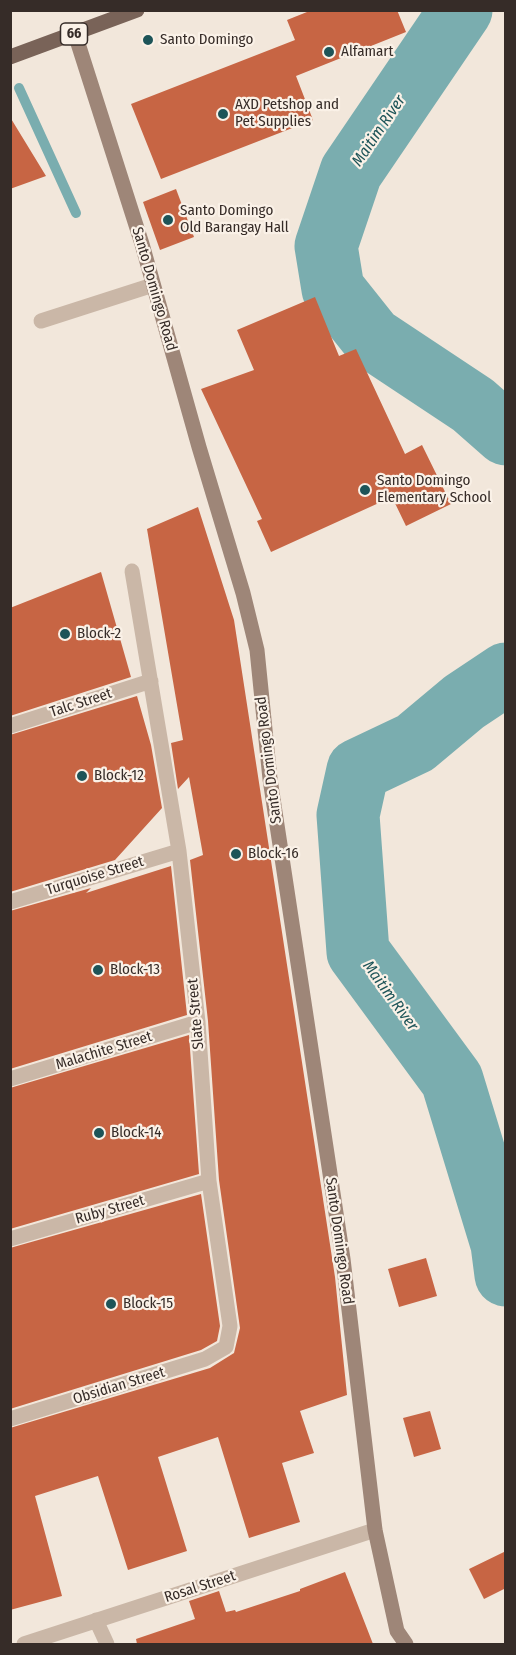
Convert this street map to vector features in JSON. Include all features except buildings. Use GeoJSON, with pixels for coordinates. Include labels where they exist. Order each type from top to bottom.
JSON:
{"type":"FeatureCollection","features":[{"type":"Feature","properties":{"kind":"main road","name":"66"},"geometry":{"type":"LineString","coordinates":[[10,57],[137,10]]}},
{"type":"Feature","properties":{"kind":"street","name":"Santo Domingo Road"},"geometry":{"type":"LineString","coordinates":[[75,34],[153,285],[243,593],[257,651],[270,779],[343,1259],[375,1530],[397,1631],[406,1644]]}},
{"type":"Feature","properties":{"kind":"street"},"geometry":{"type":"LineString","coordinates":[[41,321],[153,285]]}},
{"type":"Feature","properties":{"kind":"street","name":"Slate Street"},"geometry":{"type":"LineString","coordinates":[[132,571],[179,850],[198,1022],[209,1181],[230,1326],[226,1347]]}},
{"type":"Feature","properties":{"kind":"street","name":"Talc Street"},"geometry":{"type":"LineString","coordinates":[[10,726],[151,681]]}},
{"type":"Feature","properties":{"kind":"street","name":"Turquoise Street"},"geometry":{"type":"LineString","coordinates":[[10,902],[179,850]]}},
{"type":"Feature","properties":{"kind":"street","name":"Malachite Street"},"geometry":{"type":"LineString","coordinates":[[10,1079],[198,1022]]}},
{"type":"Feature","properties":{"kind":"street","name":"Ruby Street"},"geometry":{"type":"LineString","coordinates":[[10,1239],[209,1181]]}},
{"type":"Feature","properties":{"kind":"street","name":"Obsidian Street"},"geometry":{"type":"LineString","coordinates":[[10,1419],[206,1359],[226,1347]]}},
{"type":"Feature","properties":{"kind":"street","name":"Rosal Street"},"geometry":{"type":"LineString","coordinates":[[24,1644],[375,1530]]}},
{"type":"Feature","properties":{"kind":"street"},"geometry":{"type":"LineString","coordinates":[[96,1620],[107,1644]]}},
{"type":"Feature","properties":{"kind":"waterway","name":"Maitim River"},"geometry":{"type":"LineString","coordinates":[[461,10],[351,172],[326,246],[333,289],[372,338],[473,405],[506,434]]}},
{"type":"Feature","properties":{"kind":"waterway"},"geometry":{"type":"LineString","coordinates":[[19,88],[76,213]]}},
{"type":"Feature","properties":{"kind":"waterway","name":"Maitim River"},"geometry":{"type":"LineString","coordinates":[[506,674],[464,702],[415,743],[358,770],[348,815],[358,952],[452,1080],[502,1244],[506,1275]]}},
{"type":"Feature","properties":{"kind":"place","name":"Santo Domingo"},"geometry":{"type":"Point","coordinates":[148,40]}},
{"type":"Feature","properties":{"kind":"place","name":"Alfamart"},"geometry":{"type":"Point","coordinates":[329,52]}},
{"type":"Feature","properties":{"kind":"place","name":"AXD Petshop and Pet Supplies"},"geometry":{"type":"Point","coordinates":[223,114]}},
{"type":"Feature","properties":{"kind":"place","name":"Santo Domingo Old Barangay Hall"},"geometry":{"type":"Point","coordinates":[168,220]}},
{"type":"Feature","properties":{"kind":"place","name":"Santo Domingo Elementary School"},"geometry":{"type":"Point","coordinates":[365,490]}},
{"type":"Feature","properties":{"kind":"place","name":"Block-2"},"geometry":{"type":"Point","coordinates":[65,634]}},
{"type":"Feature","properties":{"kind":"place","name":"Block-12"},"geometry":{"type":"Point","coordinates":[82,776]}},
{"type":"Feature","properties":{"kind":"place","name":"Block-16"},"geometry":{"type":"Point","coordinates":[236,854]}},
{"type":"Feature","properties":{"kind":"place","name":"Block-13"},"geometry":{"type":"Point","coordinates":[98,970]}},
{"type":"Feature","properties":{"kind":"place","name":"Block-14"},"geometry":{"type":"Point","coordinates":[99,1133]}},
{"type":"Feature","properties":{"kind":"place","name":"Block-15"},"geometry":{"type":"Point","coordinates":[111,1304]}}]}
